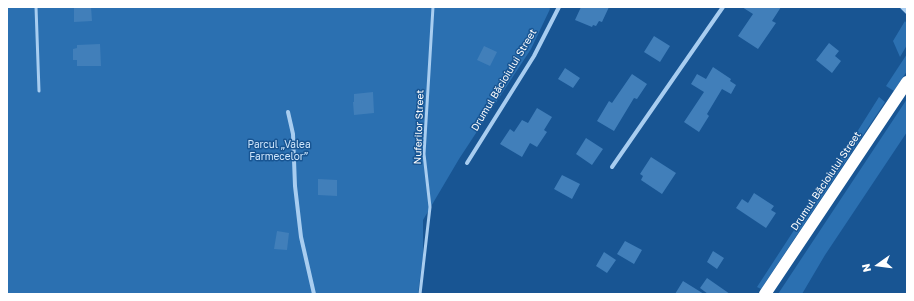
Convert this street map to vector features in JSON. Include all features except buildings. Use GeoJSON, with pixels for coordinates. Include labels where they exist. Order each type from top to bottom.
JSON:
{"type":"FeatureCollection","features":[{"type":"Feature","properties":{"kind":"highway","name":"Drumul Băcioiului Street"},"geometry":{"type":"LineString","coordinates":[[765,294],[907,82]]}},
{"type":"Feature","properties":{"kind":"street","name":"Drumul Băcioiului Street"},"geometry":{"type":"LineString","coordinates":[[467,163],[534,56],[559,7]]}},
{"type":"Feature","properties":{"kind":"street"},"geometry":{"type":"LineString","coordinates":[[612,167],[723,7]]}},
{"type":"Feature","properties":{"kind":"street"},"geometry":{"type":"LineString","coordinates":[[902,7],[907,12]]}},
{"type":"Feature","properties":{"kind":"street"},"geometry":{"type":"LineString","coordinates":[[288,112],[293,134],[295,186],[302,237],[314,294]]}},
{"type":"Feature","properties":{"kind":"lane"},"geometry":{"type":"LineString","coordinates":[[36,7],[39,91]]}},
{"type":"Feature","properties":{"kind":"lane","name":"Nuferilor Street"},"geometry":{"type":"LineString","coordinates":[[420,294],[430,207],[424,154],[433,7]]}},
{"type":"Feature","properties":{"kind":"green space","name":"Parcul „Valea Farmecelor”"},"geometry":{"type":"Polygon","coordinates":[[[7,7],[549,7],[550,9],[531,49],[459,159],[423,220],[423,255],[418,294],[7,294],[7,7]]]}},
{"type":"Feature","properties":{"kind":"green space"},"geometry":{"type":"Polygon","coordinates":[[[905,21],[907,24],[907,45],[900,57],[893,41],[905,21]]]}},
{"type":"Feature","properties":{"kind":"green space"},"geometry":{"type":"Polygon","coordinates":[[[907,54],[907,71],[894,91],[886,86],[907,54]]]}},
{"type":"Feature","properties":{"kind":"green space"},"geometry":{"type":"Polygon","coordinates":[[[879,97],[885,102],[761,289],[757,287],[828,178],[879,97]]]}},
{"type":"Feature","properties":{"kind":"green space"},"geometry":{"type":"Polygon","coordinates":[[[907,99],[907,132],[825,255],[802,294],[778,294],[907,99]]]}}]}
